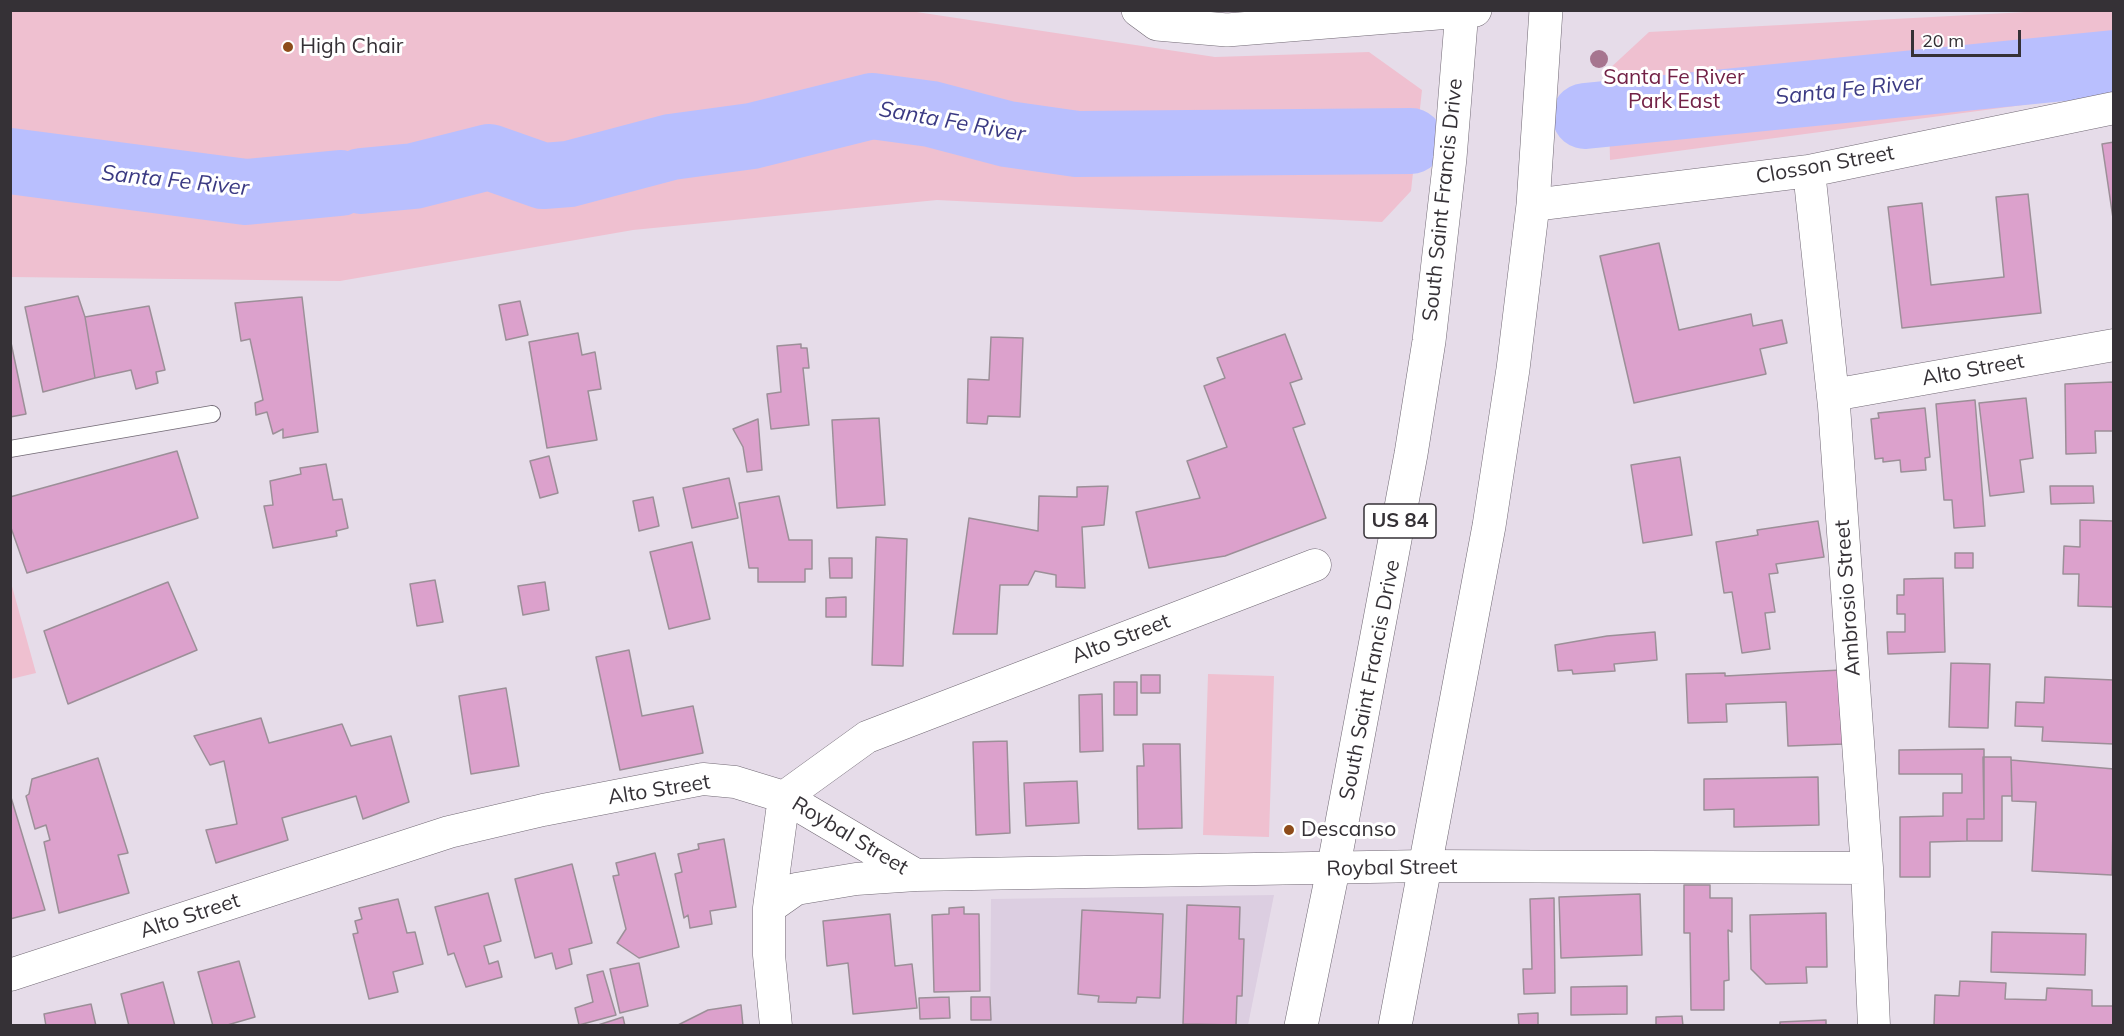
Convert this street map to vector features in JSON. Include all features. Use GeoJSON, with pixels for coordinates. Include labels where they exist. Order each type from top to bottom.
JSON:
{"type":"FeatureCollection","features":[{"type":"Feature","properties":{"kind":"main road"},"geometry":{"type":"LineString","coordinates":[[1138,10],[1157,24],[1227,30],[1466,11]]}},
{"type":"Feature","properties":{"kind":"main road"},"geometry":{"type":"LineString","coordinates":[[1395,1026],[1488,526],[1513,369],[1533,205],[1546,10]]}},
{"type":"Feature","properties":{"kind":"main road","name":"South Saint Francis Drive"},"geometry":{"type":"LineString","coordinates":[[1301,1026],[1334,870],[1401,513],[1429,341],[1466,11]]}},
{"type":"Feature","properties":{"kind":"street","name":"Closson Street"},"geometry":{"type":"LineString","coordinates":[[1533,205],[1809,171],[2114,108]]}},
{"type":"Feature","properties":{"kind":"street","name":"Ambrosio Street"},"geometry":{"type":"LineString","coordinates":[[1809,171],[1833,395],[1867,868],[1874,1026]]}},
{"type":"Feature","properties":{"kind":"street","name":"Alto Street"},"geometry":{"type":"LineString","coordinates":[[1833,395],[2114,345]]}},
{"type":"Feature","properties":{"kind":"street","name":"Alto Street"},"geometry":{"type":"LineString","coordinates":[[10,975],[449,832],[543,810],[703,779],[735,782],[784,798],[867,736],[1315,565]]}},
{"type":"Feature","properties":{"kind":"street","name":"Roybal Street"},"geometry":{"type":"LineString","coordinates":[[784,798],[916,876]]}},
{"type":"Feature","properties":{"kind":"street"},"geometry":{"type":"LineString","coordinates":[[776,1026],[769,955],[769,908],[784,798]]}},
{"type":"Feature","properties":{"kind":"street","name":"Roybal Street"},"geometry":{"type":"LineString","coordinates":[[769,908],[796,889],[856,879],[916,876],[1334,870],[1425,866],[1867,868]]}},
{"type":"Feature","properties":{"kind":"lane"},"geometry":{"type":"LineString","coordinates":[[10,449],[212,414]]}},
{"type":"Feature","properties":{"kind":"shaded area"},"geometry":{"type":"Polygon","coordinates":[[[1274,895],[1248,1025],[990,1026],[991,899],[1274,895]]]}},
{"type":"Feature","properties":{"kind":"green space"},"geometry":{"type":"Polygon","coordinates":[[[11,10],[910,11],[1215,57],[1369,52],[1422,90],[1411,191],[1382,222],[937,200],[633,230],[340,281],[11,277],[11,10]]]}},
{"type":"Feature","properties":{"kind":"green space","name":"Santa Fe River Park East"},"geometry":{"type":"Polygon","coordinates":[[[2045,11],[2113,11],[2113,93],[1610,160],[1608,70],[1649,32],[2045,11]]]}},
{"type":"Feature","properties":{"kind":"green space"},"geometry":{"type":"Polygon","coordinates":[[[10,579],[36,673],[11,679],[10,679],[10,579]]]}},
{"type":"Feature","properties":{"kind":"green space"},"geometry":{"type":"Polygon","coordinates":[[[1208,674],[1274,676],[1269,837],[1203,835],[1208,674]]]}},
{"type":"Feature","properties":{"kind":"building"},"geometry":{"type":"Polygon","coordinates":[[[2114,142],[2114,225],[2102,144],[2114,142]]]}},
{"type":"Feature","properties":{"kind":"building"},"geometry":{"type":"Polygon","coordinates":[[[2028,194],[2041,313],[1902,328],[1888,207],[1922,203],[1931,285],[2004,277],[1996,197],[2028,194]]]}},
{"type":"Feature","properties":{"kind":"building"},"geometry":{"type":"Polygon","coordinates":[[[1659,243],[1679,330],[1751,314],[1753,326],[1782,320],[1787,343],[1760,349],[1766,374],[1634,403],[1600,256],[1659,243]]]}},
{"type":"Feature","properties":{"kind":"building"},"geometry":{"type":"Polygon","coordinates":[[[78,296],[85,317],[95,378],[43,392],[25,307],[78,296]]]}},
{"type":"Feature","properties":{"kind":"building"},"geometry":{"type":"Polygon","coordinates":[[[302,297],[318,432],[283,438],[283,429],[273,434],[267,412],[256,415],[255,403],[263,400],[250,339],[241,341],[235,303],[302,297]]]}},
{"type":"Feature","properties":{"kind":"building"},"geometry":{"type":"Polygon","coordinates":[[[520,301],[528,335],[506,340],[499,305],[520,301]]]}},
{"type":"Feature","properties":{"kind":"building"},"geometry":{"type":"Polygon","coordinates":[[[149,306],[165,370],[156,372],[158,383],[136,389],[131,370],[95,378],[85,317],[149,306]]]}},
{"type":"Feature","properties":{"kind":"building"},"geometry":{"type":"Polygon","coordinates":[[[578,333],[582,355],[595,352],[601,389],[588,391],[597,440],[547,448],[529,342],[578,333]]]}},
{"type":"Feature","properties":{"kind":"building"},"geometry":{"type":"Polygon","coordinates":[[[1285,334],[1302,379],[1290,383],[1305,424],[1293,428],[1326,518],[1225,556],[1149,568],[1136,512],[1200,498],[1187,461],[1227,447],[1204,386],[1225,378],[1217,358],[1285,334]]]}},
{"type":"Feature","properties":{"kind":"building"},"geometry":{"type":"Polygon","coordinates":[[[991,337],[1023,338],[1020,417],[988,416],[987,424],[967,423],[968,379],[989,380],[991,337]]]}},
{"type":"Feature","properties":{"kind":"building"},"geometry":{"type":"Polygon","coordinates":[[[10,338],[26,414],[10,417],[10,338]]]}},
{"type":"Feature","properties":{"kind":"building"},"geometry":{"type":"Polygon","coordinates":[[[801,344],[801,348],[807,348],[809,368],[803,368],[809,425],[771,429],[767,394],[781,392],[777,346],[801,344]]]}},
{"type":"Feature","properties":{"kind":"building"},"geometry":{"type":"Polygon","coordinates":[[[2114,382],[2114,431],[2095,431],[2096,453],[2066,454],[2065,384],[2114,382]]]}},
{"type":"Feature","properties":{"kind":"building"},"geometry":{"type":"Polygon","coordinates":[[[2026,398],[2033,458],[2020,460],[2024,492],[1990,496],[1979,403],[2026,398]]]}},
{"type":"Feature","properties":{"kind":"building"},"geometry":{"type":"Polygon","coordinates":[[[1975,400],[1985,526],[1954,528],[1952,500],[1944,500],[1936,404],[1975,400]]]}},
{"type":"Feature","properties":{"kind":"building"},"geometry":{"type":"Polygon","coordinates":[[[1925,408],[1930,457],[1925,458],[1926,470],[1901,472],[1900,460],[1883,462],[1883,458],[1875,459],[1871,419],[1879,418],[1878,413],[1925,408]]]}},
{"type":"Feature","properties":{"kind":"building"},"geometry":{"type":"Polygon","coordinates":[[[879,418],[885,505],[837,508],[832,420],[879,418]]]}},
{"type":"Feature","properties":{"kind":"building"},"geometry":{"type":"Polygon","coordinates":[[[758,419],[762,470],[747,472],[743,447],[733,429],[758,419]]]}},
{"type":"Feature","properties":{"kind":"building"},"geometry":{"type":"Polygon","coordinates":[[[177,451],[198,518],[27,573],[10,525],[10,497],[177,451]]]}},
{"type":"Feature","properties":{"kind":"building"},"geometry":{"type":"Polygon","coordinates":[[[549,456],[558,493],[540,498],[530,461],[549,456]]]}},
{"type":"Feature","properties":{"kind":"building"},"geometry":{"type":"Polygon","coordinates":[[[1680,457],[1692,535],[1643,543],[1631,465],[1680,457]]]}},
{"type":"Feature","properties":{"kind":"building"},"geometry":{"type":"Polygon","coordinates":[[[326,464],[333,500],[342,499],[348,528],[336,531],[337,536],[273,548],[264,506],[273,505],[270,481],[301,474],[300,468],[326,464]]]}},
{"type":"Feature","properties":{"kind":"building"},"geometry":{"type":"Polygon","coordinates":[[[729,478],[738,518],[692,528],[683,488],[729,478]]]}},
{"type":"Feature","properties":{"kind":"building"},"geometry":{"type":"Polygon","coordinates":[[[1108,486],[1104,525],[1082,527],[1085,588],[1056,587],[1056,575],[1035,571],[1028,585],[1000,585],[997,634],[953,634],[969,518],[1038,531],[1039,496],[1077,497],[1077,487],[1108,486]]]}},
{"type":"Feature","properties":{"kind":"building"},"geometry":{"type":"Polygon","coordinates":[[[2050,486],[2093,486],[2094,503],[2051,504],[2050,486]]]}},
{"type":"Feature","properties":{"kind":"building"},"geometry":{"type":"Polygon","coordinates":[[[779,496],[789,540],[812,540],[812,569],[805,569],[805,582],[758,582],[758,568],[749,568],[739,503],[779,496]]]}},
{"type":"Feature","properties":{"kind":"building"},"geometry":{"type":"Polygon","coordinates":[[[653,497],[659,526],[639,531],[633,501],[653,497]]]}},
{"type":"Feature","properties":{"kind":"building"},"geometry":{"type":"Polygon","coordinates":[[[2080,520],[2114,521],[2114,607],[2078,606],[2079,574],[2063,574],[2064,546],[2080,547],[2080,520]]]}},
{"type":"Feature","properties":{"kind":"building"},"geometry":{"type":"Polygon","coordinates":[[[1818,521],[1824,557],[1776,564],[1778,573],[1769,574],[1775,612],[1765,613],[1770,649],[1742,653],[1732,592],[1724,593],[1716,542],[1758,535],[1757,530],[1818,521]]]}},
{"type":"Feature","properties":{"kind":"building"},"geometry":{"type":"Polygon","coordinates":[[[876,537],[907,539],[903,666],[872,665],[876,537]]]}},
{"type":"Feature","properties":{"kind":"building"},"geometry":{"type":"Polygon","coordinates":[[[692,542],[710,619],[669,629],[650,552],[692,542]]]}},
{"type":"Feature","properties":{"kind":"building"},"geometry":{"type":"Polygon","coordinates":[[[1955,553],[1973,553],[1973,568],[1955,568],[1955,553]]]}},
{"type":"Feature","properties":{"kind":"building"},"geometry":{"type":"Polygon","coordinates":[[[829,558],[852,558],[852,578],[830,578],[829,558]]]}},
{"type":"Feature","properties":{"kind":"building"},"geometry":{"type":"Polygon","coordinates":[[[1943,578],[1945,652],[1888,654],[1887,632],[1905,632],[1905,614],[1897,614],[1897,595],[1904,595],[1904,579],[1943,578]]]}},
{"type":"Feature","properties":{"kind":"building"},"geometry":{"type":"Polygon","coordinates":[[[435,580],[443,622],[417,626],[410,584],[435,580]]]}},
{"type":"Feature","properties":{"kind":"building"},"geometry":{"type":"Polygon","coordinates":[[[168,582],[197,650],[68,704],[44,631],[168,582]]]}},
{"type":"Feature","properties":{"kind":"building"},"geometry":{"type":"Polygon","coordinates":[[[545,582],[549,610],[523,615],[518,586],[545,582]]]}},
{"type":"Feature","properties":{"kind":"building"},"geometry":{"type":"Polygon","coordinates":[[[846,597],[846,617],[826,617],[826,598],[846,597]]]}},
{"type":"Feature","properties":{"kind":"building"},"geometry":{"type":"Polygon","coordinates":[[[1655,632],[1657,660],[1614,664],[1615,671],[1573,674],[1572,670],[1558,671],[1555,645],[1607,636],[1655,632]]]}},
{"type":"Feature","properties":{"kind":"building"},"geometry":{"type":"Polygon","coordinates":[[[629,650],[642,716],[693,706],[703,753],[620,770],[596,657],[629,650]]]}},
{"type":"Feature","properties":{"kind":"building"},"geometry":{"type":"Polygon","coordinates":[[[1951,663],[1990,664],[1988,728],[1949,727],[1951,663]]]}},
{"type":"Feature","properties":{"kind":"building"},"geometry":{"type":"Polygon","coordinates":[[[1841,670],[1844,744],[1788,746],[1786,702],[1726,704],[1727,722],[1688,723],[1686,674],[1725,673],[1725,676],[1841,670]]]}},
{"type":"Feature","properties":{"kind":"building"},"geometry":{"type":"Polygon","coordinates":[[[1141,675],[1160,675],[1160,693],[1141,693],[1141,675]]]}},
{"type":"Feature","properties":{"kind":"building"},"geometry":{"type":"Polygon","coordinates":[[[2045,677],[2114,680],[2114,744],[2042,741],[2043,727],[2015,726],[2016,702],[2044,703],[2045,677]]]}},
{"type":"Feature","properties":{"kind":"building"},"geometry":{"type":"Polygon","coordinates":[[[1114,682],[1137,682],[1137,715],[1114,715],[1114,682]]]}},
{"type":"Feature","properties":{"kind":"building"},"geometry":{"type":"Polygon","coordinates":[[[506,688],[519,766],[471,774],[459,696],[506,688]]]}},
{"type":"Feature","properties":{"kind":"building"},"geometry":{"type":"Polygon","coordinates":[[[1102,694],[1103,751],[1080,752],[1079,695],[1102,694]]]}},
{"type":"Feature","properties":{"kind":"building"},"geometry":{"type":"Polygon","coordinates":[[[261,718],[269,743],[342,724],[351,746],[391,736],[409,802],[363,819],[356,796],[282,818],[288,840],[216,863],[206,830],[237,824],[224,761],[210,765],[194,736],[261,718]]]}},
{"type":"Feature","properties":{"kind":"building"},"geometry":{"type":"Polygon","coordinates":[[[1007,741],[1010,833],[976,835],[973,742],[1007,741]]]}},
{"type":"Feature","properties":{"kind":"building"},"geometry":{"type":"Polygon","coordinates":[[[1143,744],[1180,744],[1182,828],[1138,829],[1137,766],[1144,766],[1143,744]]]}},
{"type":"Feature","properties":{"kind":"building"},"geometry":{"type":"Polygon","coordinates":[[[1984,749],[1984,819],[1967,819],[1967,841],[1930,842],[1930,877],[1900,877],[1900,817],[1943,816],[1943,793],[1962,793],[1962,774],[1899,774],[1899,750],[1984,749]]]}},
{"type":"Feature","properties":{"kind":"building"},"geometry":{"type":"Polygon","coordinates":[[[1983,757],[2011,757],[2012,796],[2002,796],[2002,841],[1967,841],[1967,819],[1984,819],[1983,757]]]}},
{"type":"Feature","properties":{"kind":"building"},"geometry":{"type":"Polygon","coordinates":[[[98,758],[128,853],[118,855],[129,893],[59,913],[44,842],[50,840],[46,825],[35,829],[26,796],[29,794],[32,779],[98,758]]]}},
{"type":"Feature","properties":{"kind":"building"},"geometry":{"type":"Polygon","coordinates":[[[2011,760],[2114,769],[2112,875],[2032,871],[2036,802],[2012,801],[2011,760]]]}},
{"type":"Feature","properties":{"kind":"building"},"geometry":{"type":"Polygon","coordinates":[[[1818,777],[1819,825],[1734,827],[1734,809],[1704,810],[1704,779],[1818,777]]]}},
{"type":"Feature","properties":{"kind":"building"},"geometry":{"type":"Polygon","coordinates":[[[1077,781],[1079,823],[1026,826],[1024,783],[1077,781]]]}},
{"type":"Feature","properties":{"kind":"building"},"geometry":{"type":"Polygon","coordinates":[[[10,794],[45,910],[10,919],[10,794]]]}},
{"type":"Feature","properties":{"kind":"building"},"geometry":{"type":"Polygon","coordinates":[[[724,839],[736,907],[710,911],[712,924],[690,928],[688,915],[684,918],[675,874],[682,872],[678,854],[699,849],[698,844],[724,839]]]}},
{"type":"Feature","properties":{"kind":"building"},"geometry":{"type":"Polygon","coordinates":[[[655,853],[679,947],[639,958],[617,943],[626,929],[613,876],[619,875],[616,863],[655,853]]]}},
{"type":"Feature","properties":{"kind":"building"},"geometry":{"type":"Polygon","coordinates":[[[572,864],[592,943],[569,949],[572,964],[556,969],[552,953],[535,958],[515,879],[572,864]]]}},
{"type":"Feature","properties":{"kind":"building"},"geometry":{"type":"Polygon","coordinates":[[[1684,885],[1710,885],[1710,898],[1732,898],[1732,932],[1728,930],[1729,980],[1724,981],[1724,1010],[1691,1010],[1690,933],[1684,933],[1684,885]]]}},
{"type":"Feature","properties":{"kind":"building"},"geometry":{"type":"Polygon","coordinates":[[[488,893],[501,941],[484,946],[489,964],[498,961],[502,977],[466,987],[454,953],[448,955],[435,907],[488,893]]]}},
{"type":"Feature","properties":{"kind":"building"},"geometry":{"type":"Polygon","coordinates":[[[1640,894],[1642,955],[1561,958],[1559,897],[1640,894]]]}},
{"type":"Feature","properties":{"kind":"building"},"geometry":{"type":"Polygon","coordinates":[[[1554,898],[1555,993],[1524,994],[1523,969],[1532,969],[1530,899],[1554,898]]]}},
{"type":"Feature","properties":{"kind":"building"},"geometry":{"type":"Polygon","coordinates":[[[398,899],[407,933],[415,932],[423,964],[393,972],[398,992],[369,999],[353,934],[358,933],[355,921],[362,919],[359,908],[398,899]]]}},
{"type":"Feature","properties":{"kind":"building"},"geometry":{"type":"Polygon","coordinates":[[[1187,905],[1240,907],[1239,939],[1244,939],[1242,996],[1237,996],[1236,1025],[1183,1024],[1187,905]]]}},
{"type":"Feature","properties":{"kind":"building"},"geometry":{"type":"Polygon","coordinates":[[[964,907],[964,914],[979,914],[980,991],[934,992],[932,915],[949,914],[949,908],[964,907]]]}},
{"type":"Feature","properties":{"kind":"building"},"geometry":{"type":"Polygon","coordinates":[[[1082,910],[1163,914],[1160,998],[1137,997],[1136,1003],[1098,1002],[1099,996],[1078,994],[1082,910]]]}},
{"type":"Feature","properties":{"kind":"building"},"geometry":{"type":"Polygon","coordinates":[[[1826,913],[1827,967],[1806,967],[1807,983],[1766,984],[1751,969],[1750,915],[1826,913]]]}},
{"type":"Feature","properties":{"kind":"building"},"geometry":{"type":"Polygon","coordinates":[[[890,914],[895,966],[912,964],[917,1008],[853,1014],[848,963],[827,966],[823,921],[890,914]]]}},
{"type":"Feature","properties":{"kind":"building"},"geometry":{"type":"Polygon","coordinates":[[[1992,932],[2086,934],[2085,975],[1991,972],[1992,932]]]}},
{"type":"Feature","properties":{"kind":"building"},"geometry":{"type":"Polygon","coordinates":[[[239,961],[255,1017],[224,1026],[213,1026],[198,972],[239,961]]]}},
{"type":"Feature","properties":{"kind":"building"},"geometry":{"type":"Polygon","coordinates":[[[639,963],[648,1006],[620,1013],[610,969],[639,963]]]}},
{"type":"Feature","properties":{"kind":"building"},"geometry":{"type":"Polygon","coordinates":[[[603,971],[616,1015],[579,1025],[575,1008],[593,1002],[587,975],[603,971]]]}},
{"type":"Feature","properties":{"kind":"building"},"geometry":{"type":"Polygon","coordinates":[[[1960,981],[2006,983],[2005,999],[2046,1000],[2047,988],[2092,990],[2092,1006],[2114,1006],[2113,1026],[1934,1026],[1935,995],[1959,996],[1960,981]]]}},
{"type":"Feature","properties":{"kind":"building"},"geometry":{"type":"Polygon","coordinates":[[[163,982],[175,1026],[129,1026],[121,994],[163,982]]]}},
{"type":"Feature","properties":{"kind":"building"},"geometry":{"type":"Polygon","coordinates":[[[1627,986],[1627,1014],[1571,1015],[1571,987],[1627,986]]]}},
{"type":"Feature","properties":{"kind":"building"},"geometry":{"type":"Polygon","coordinates":[[[949,997],[950,1018],[920,1019],[919,998],[949,997]]]}},
{"type":"Feature","properties":{"kind":"building"},"geometry":{"type":"Polygon","coordinates":[[[971,997],[990,997],[991,1020],[971,1020],[971,997]]]}},
{"type":"Feature","properties":{"kind":"building"},"geometry":{"type":"Polygon","coordinates":[[[91,1004],[96,1026],[46,1026],[44,1014],[91,1004]]]}},
{"type":"Feature","properties":{"kind":"building"},"geometry":{"type":"Polygon","coordinates":[[[741,1005],[743,1026],[676,1026],[708,1010],[741,1005]]]}},
{"type":"Feature","properties":{"kind":"building"},"geometry":{"type":"Polygon","coordinates":[[[1538,1013],[1538,1026],[1519,1026],[1518,1014],[1538,1013]]]}},
{"type":"Feature","properties":{"kind":"building"},"geometry":{"type":"Polygon","coordinates":[[[1682,1016],[1683,1026],[1656,1026],[1656,1017],[1682,1016]]]}},
{"type":"Feature","properties":{"kind":"building"},"geometry":{"type":"Polygon","coordinates":[[[623,1017],[625,1026],[595,1026],[623,1017]]]}},
{"type":"Feature","properties":{"kind":"building"},"geometry":{"type":"Polygon","coordinates":[[[1826,1020],[1826,1026],[1780,1026],[1780,1022],[1826,1020]]]}},
{"type":"Feature","properties":{"kind":"waterway","name":"Santa Fe River"},"geometry":{"type":"LineString","coordinates":[[1585,116],[2114,63]]}},
{"type":"Feature","properties":{"kind":"waterway","name":"Santa Fe River"},"geometry":{"type":"LineString","coordinates":[[361,181],[414,176],[489,157],[543,176],[569,174],[671,147],[752,136],[872,106],[931,114],[1007,134],[1077,144],[1411,141]]}},
{"type":"Feature","properties":{"kind":"waterway","name":"Santa Fe River"},"geometry":{"type":"LineString","coordinates":[[10,161],[246,192],[340,183]]}},
{"type":"Feature","properties":{"kind":"place","name":"High Chair"},"geometry":{"type":"Point","coordinates":[288,47]}},
{"type":"Feature","properties":{"kind":"place","name":"Descanso"},"geometry":{"type":"Point","coordinates":[1289,830]}}]}
